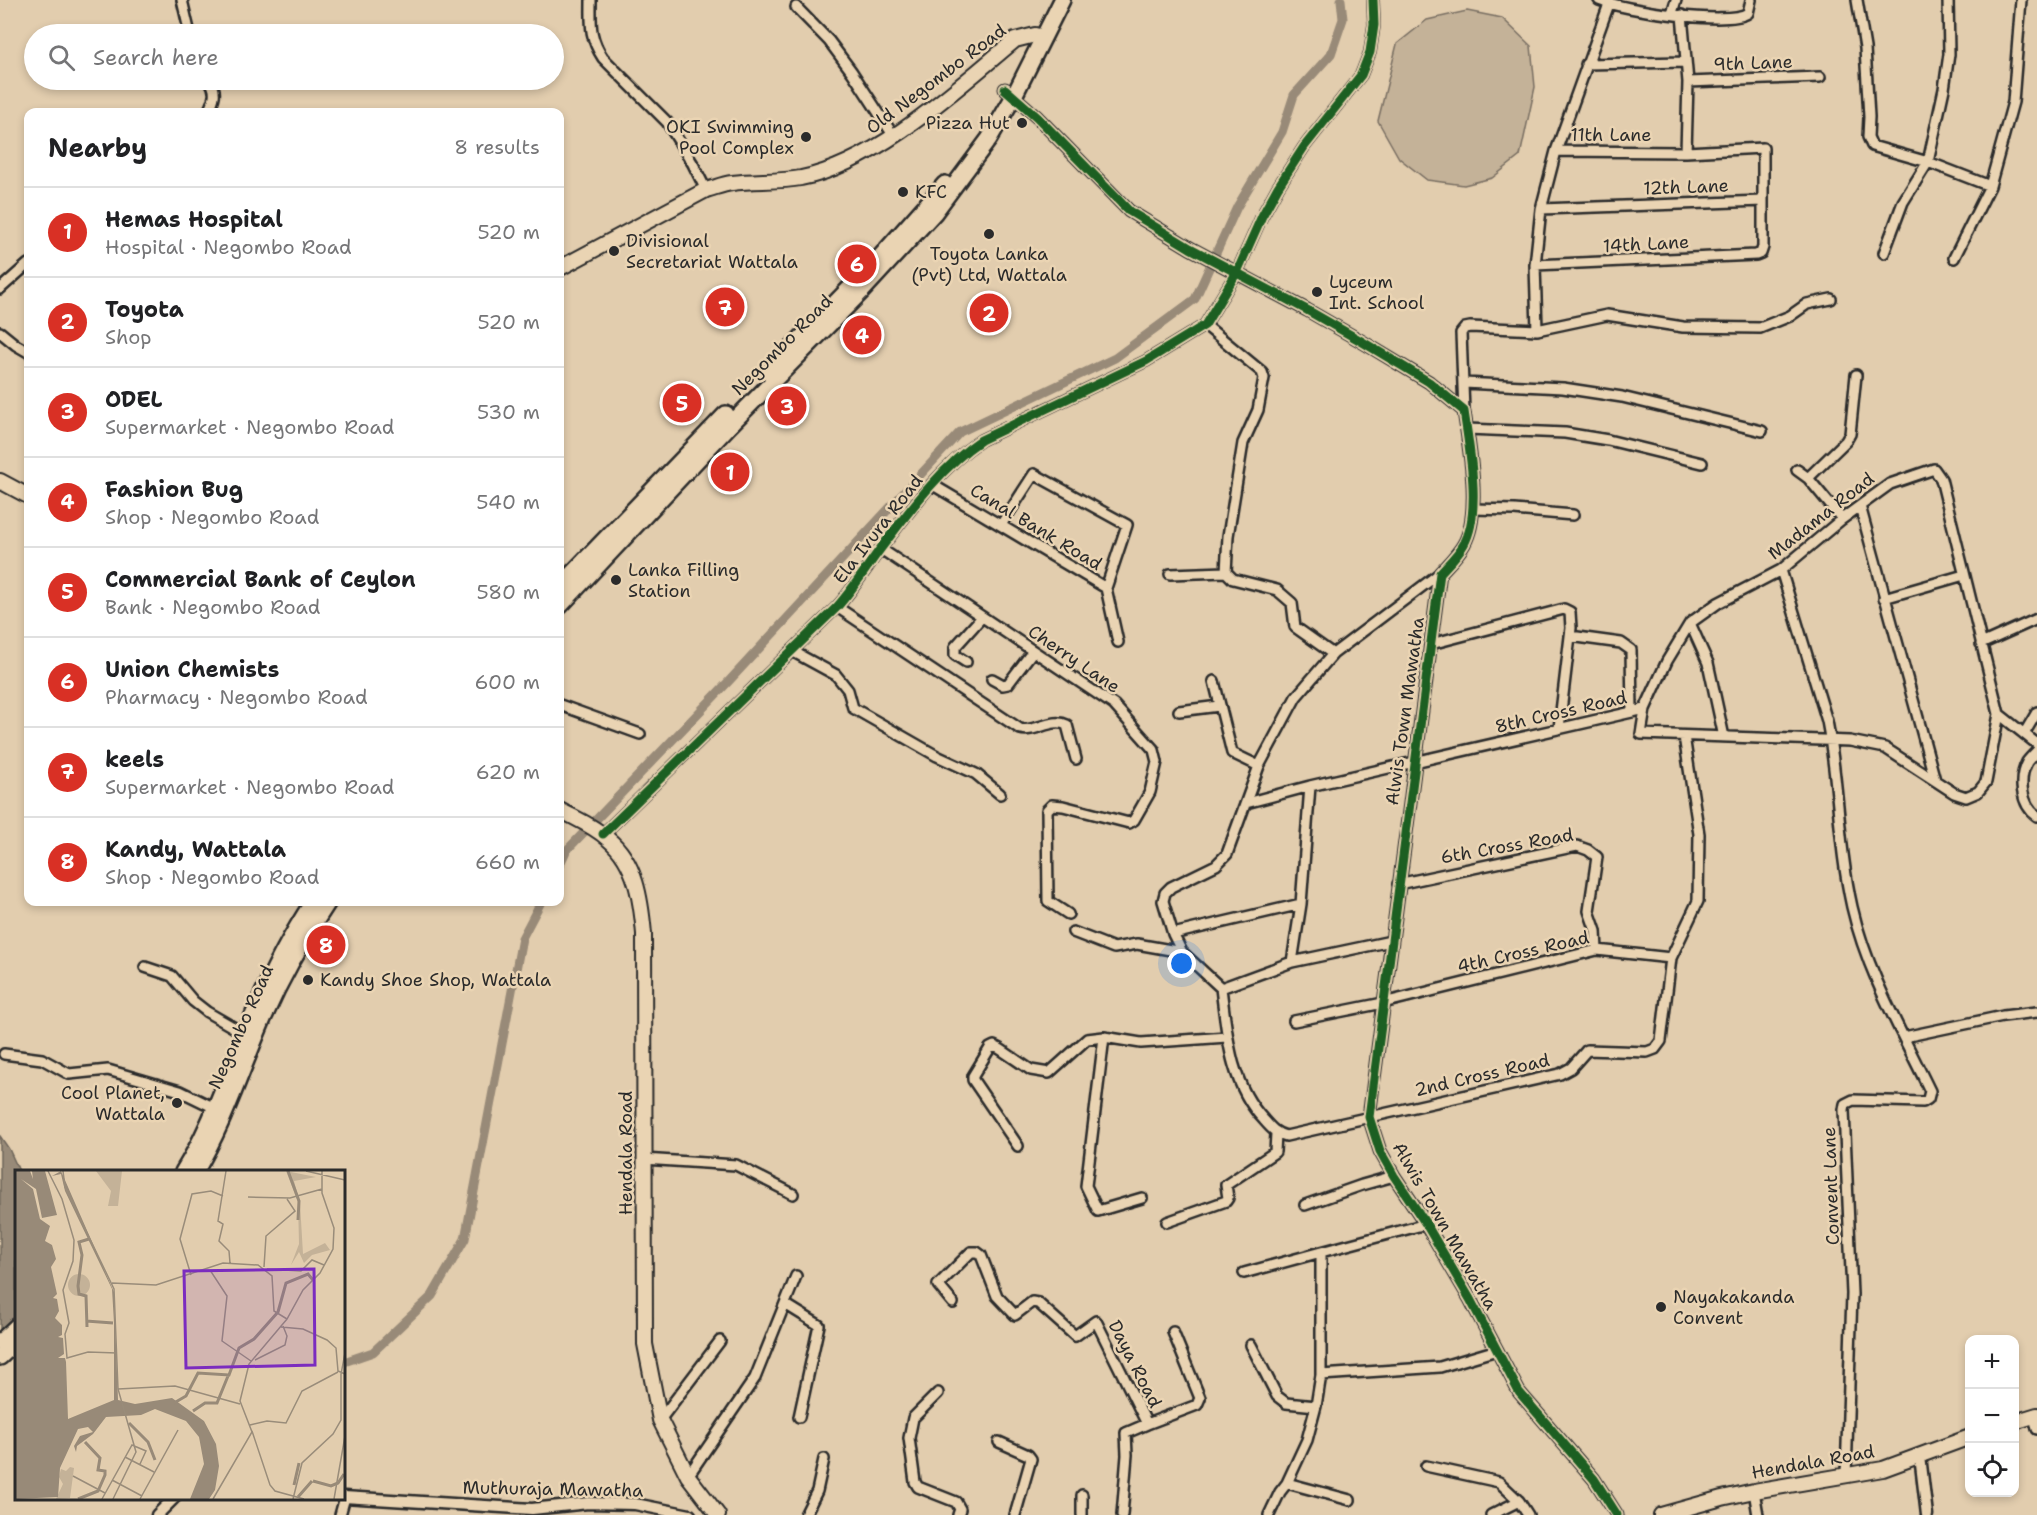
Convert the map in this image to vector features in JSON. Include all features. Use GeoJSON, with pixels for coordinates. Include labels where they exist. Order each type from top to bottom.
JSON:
{"type":"FeatureCollection","features":[{"type":"Feature","properties":{"kind":"highway","name":"Negombo Road"},"geometry":{"type":"LineString","coordinates":[[1039,36],[1051,0]]}},
{"type":"Feature","properties":{"kind":"highway","name":"Negombo Road"},"geometry":{"type":"LineString","coordinates":[[564,602],[934,213],[989,139],[1039,36],[1062,0]]}},
{"type":"Feature","properties":{"kind":"highway","name":"Negombo Road"},"geometry":{"type":"LineString","coordinates":[[564,582],[890,246],[942,188],[1010,93]]}},
{"type":"Feature","properties":{"kind":"highway","name":"Negombo Road"},"geometry":{"type":"LineString","coordinates":[[196,1170],[245,1034],[278,962],[312,906]]}},
{"type":"Feature","properties":{"kind":"highway","name":"Negombo Road"},"geometry":{"type":"LineString","coordinates":[[184,1170],[219,1110],[305,936],[325,906]]}},
{"type":"Feature","properties":{"kind":"highway"},"geometry":{"type":"LineString","coordinates":[[0,1342],[15,1328]]}},
{"type":"Feature","properties":{"kind":"highway"},"geometry":{"type":"LineString","coordinates":[[0,1357],[15,1343]]}},
{"type":"Feature","properties":{"kind":"main road","name":"Old Negombo Road"},"geometry":{"type":"LineString","coordinates":[[564,266],[706,190],[729,184],[801,178],[836,166],[873,148],[893,135],[956,89],[1015,40],[1039,36]]}},
{"type":"Feature","properties":{"kind":"main road"},"geometry":{"type":"LineString","coordinates":[[0,481],[24,494]]}},
{"type":"Feature","properties":{"kind":"main road","name":"Hendala Road"},"geometry":{"type":"LineString","coordinates":[[564,812],[600,832],[618,848],[630,867],[641,898],[644,933],[645,1344],[660,1420],[688,1476],[718,1515]]}},
{"type":"Feature","properties":{"kind":"main road"},"geometry":{"type":"LineString","coordinates":[[2019,1422],[2036,1420]]}},
{"type":"Feature","properties":{"kind":"main road","name":"Hendala Road"},"geometry":{"type":"LineString","coordinates":[[1661,1515],[1691,1511],[1754,1491],[1883,1469],[1965,1439]]}},
{"type":"Feature","properties":{"kind":"street"},"geometry":{"type":"LineString","coordinates":[[182,0],[188,24]]}},
{"type":"Feature","properties":{"kind":"street"},"geometry":{"type":"LineString","coordinates":[[591,0],[591,32],[596,48],[667,122],[706,190]]}},
{"type":"Feature","properties":{"kind":"street","name":"Ela Ivura Road"},"geometry":{"type":"LineString","coordinates":[[600,832],[837,607],[853,590],[881,549],[933,485],[963,452],[981,440],[1146,362],[1205,325],[1278,187],[1304,147],[1361,75],[1371,52],[1374,25],[1373,0]]}},
{"type":"Feature","properties":{"kind":"street"},"geometry":{"type":"LineString","coordinates":[[1599,0],[1609,4],[1628,3],[1677,14],[1721,19],[1743,16],[1748,13],[1751,0]]}},
{"type":"Feature","properties":{"kind":"street"},"geometry":{"type":"LineString","coordinates":[[1676,0],[1688,82],[1686,152]]}},
{"type":"Feature","properties":{"kind":"street"},"geometry":{"type":"LineString","coordinates":[[1857,0],[1865,48],[1868,137],[1872,146],[1928,162],[1990,186]]}},
{"type":"Feature","properties":{"kind":"street"},"geometry":{"type":"LineString","coordinates":[[1884,253],[1903,202],[1928,162],[1949,54],[1948,0]]}},
{"type":"Feature","properties":{"kind":"street"},"geometry":{"type":"LineString","coordinates":[[1954,258],[1990,186],[2013,102],[2021,0]]}},
{"type":"Feature","properties":{"kind":"street","name":"11th Lane"},"geometry":{"type":"LineString","coordinates":[[1609,4],[1556,151],[1686,152]]}},
{"type":"Feature","properties":{"kind":"street"},"geometry":{"type":"LineString","coordinates":[[796,7],[829,41],[893,135]]}},
{"type":"Feature","properties":{"kind":"street"},"geometry":{"type":"LineString","coordinates":[[1586,64],[1685,63]]}},
{"type":"Feature","properties":{"kind":"street","name":"9th Lane"},"geometry":{"type":"LineString","coordinates":[[1688,82],[1820,77]]}},
{"type":"Feature","properties":{"kind":"street"},"geometry":{"type":"LineString","coordinates":[[209,108],[214,90]]}},
{"type":"Feature","properties":{"kind":"street"},"geometry":{"type":"LineString","coordinates":[[1010,93],[1129,211],[1190,248],[1307,309],[1410,370],[1447,395],[1464,411]]}},
{"type":"Feature","properties":{"kind":"street","name":"12th Lane"},"geometry":{"type":"LineString","coordinates":[[1541,209],[1762,201],[1763,148],[1686,152]]}},
{"type":"Feature","properties":{"kind":"street"},"geometry":{"type":"LineString","coordinates":[[1537,330],[1535,265],[1541,209],[1556,151]]}},
{"type":"Feature","properties":{"kind":"street","name":"14th Lane"},"geometry":{"type":"LineString","coordinates":[[1535,265],[1756,255],[1761,253],[1763,247],[1762,201]]}},
{"type":"Feature","properties":{"kind":"street"},"geometry":{"type":"LineString","coordinates":[[0,289],[24,268]]}},
{"type":"Feature","properties":{"kind":"street"},"geometry":{"type":"LineString","coordinates":[[1167,1222],[1226,1201],[1228,1198],[1226,1185],[1275,1152],[1276,1133],[1253,1108],[1234,1070],[1221,988],[1182,952],[1173,934],[1163,901],[1165,893],[1171,886],[1216,865],[1227,854],[1259,766],[1296,697],[1333,654],[1440,573],[1464,544],[1470,529],[1473,509],[1464,411],[1461,333],[1465,328],[1470,327],[1537,330],[1607,315],[1683,327],[1760,328],[1790,316],[1807,304],[1832,299]]}},
{"type":"Feature","properties":{"kind":"street"},"geometry":{"type":"LineString","coordinates":[[1205,325],[1262,372],[1263,378],[1258,410],[1243,443],[1228,536],[1226,572]]}},
{"type":"Feature","properties":{"kind":"street"},"geometry":{"type":"LineString","coordinates":[[0,332],[24,350]]}},
{"type":"Feature","properties":{"kind":"street"},"geometry":{"type":"LineString","coordinates":[[1808,478],[1846,441],[1850,434],[1856,375]]}},
{"type":"Feature","properties":{"kind":"street"},"geometry":{"type":"LineString","coordinates":[[1464,382],[1563,388],[1622,397],[1762,431]]}},
{"type":"Feature","properties":{"kind":"street"},"geometry":{"type":"LineString","coordinates":[[1467,429],[1565,434],[1608,440],[1702,463]]}},
{"type":"Feature","properties":{"kind":"street","name":"Madama Road"},"geometry":{"type":"LineString","coordinates":[[1645,709],[1666,662],[1690,623],[1718,603],[1781,570],[1842,519],[1890,484],[1934,469],[1941,479],[1999,714]]}},
{"type":"Feature","properties":{"kind":"street"},"geometry":{"type":"LineString","coordinates":[[1797,470],[1808,478],[1842,519]]}},
{"type":"Feature","properties":{"kind":"street"},"geometry":{"type":"LineString","coordinates":[[1001,525],[1034,474],[1127,525],[1106,588]]}},
{"type":"Feature","properties":{"kind":"street","name":"Canal Bank Road"},"geometry":{"type":"LineString","coordinates":[[933,485],[1106,588],[1118,642]]}},
{"type":"Feature","properties":{"kind":"street"},"geometry":{"type":"LineString","coordinates":[[1860,506],[1935,780]]}},
{"type":"Feature","properties":{"kind":"street"},"geometry":{"type":"LineString","coordinates":[[1473,509],[1573,515]]}},
{"type":"Feature","properties":{"kind":"street","name":"Cherry Lane"},"geometry":{"type":"LineString","coordinates":[[881,549],[1114,705],[1154,750],[1156,762],[1150,792],[1134,820],[1129,823],[1063,806],[1052,805],[1047,810],[1048,901],[1068,914]]}},
{"type":"Feature","properties":{"kind":"street","name":"Convent Lane"},"geometry":{"type":"LineString","coordinates":[[1781,570],[1827,721],[1831,741],[1839,831],[1852,908],[1875,978],[1930,1091],[1928,1099],[1923,1102],[1853,1100],[1845,1104],[1852,1294],[1846,1475]]}},
{"type":"Feature","properties":{"kind":"street"},"geometry":{"type":"LineString","coordinates":[[1170,574],[1226,572],[1233,579],[1277,590],[1292,603],[1295,627],[1333,654]]}},
{"type":"Feature","properties":{"kind":"street","name":"Alwis Town Mawatha"},"geometry":{"type":"LineString","coordinates":[[1440,573],[1369,1117],[1380,1151],[1426,1224],[1519,1392],[1594,1479],[1617,1515]]}},
{"type":"Feature","properties":{"kind":"street"},"geometry":{"type":"LineString","coordinates":[[1884,598],[1964,575]]}},
{"type":"Feature","properties":{"kind":"street"},"geometry":{"type":"LineString","coordinates":[[837,607],[1020,729],[1034,730],[1055,722],[1067,725],[1076,759]]}},
{"type":"Feature","properties":{"kind":"street"},"geometry":{"type":"LineString","coordinates":[[1431,644],[1564,609],[1570,612],[1570,636],[1559,728]]}},
{"type":"Feature","properties":{"kind":"street"},"geometry":{"type":"LineString","coordinates":[[966,662],[955,655],[955,647],[982,616]]}},
{"type":"Feature","properties":{"kind":"street"},"geometry":{"type":"LineString","coordinates":[[1981,644],[2037,619]]}},
{"type":"Feature","properties":{"kind":"street"},"geometry":{"type":"LineString","coordinates":[[1690,623],[1708,663],[1724,737]]}},
{"type":"Feature","properties":{"kind":"street"},"geometry":{"type":"LineString","coordinates":[[1570,636],[1622,644],[1631,650],[1632,712]]}},
{"type":"Feature","properties":{"kind":"street"},"geometry":{"type":"LineString","coordinates":[[792,651],[836,675],[848,690],[853,708],[937,756],[976,774],[1000,794]]}},
{"type":"Feature","properties":{"kind":"street"},"geometry":{"type":"LineString","coordinates":[[992,679],[1003,685],[1008,684],[1033,651]]}},
{"type":"Feature","properties":{"kind":"street"},"geometry":{"type":"LineString","coordinates":[[1214,681],[1232,753],[1259,766]]}},
{"type":"Feature","properties":{"kind":"street"},"geometry":{"type":"LineString","coordinates":[[564,706],[640,734]]}},
{"type":"Feature","properties":{"kind":"street"},"geometry":{"type":"LineString","coordinates":[[1179,711],[1219,706]]}},
{"type":"Feature","properties":{"kind":"street","name":"8th Cross Road"},"geometry":{"type":"LineString","coordinates":[[1246,803],[1310,786],[1645,709],[1641,734],[1850,741],[1885,748],[1954,793],[1966,797],[1978,792],[1986,782],[1999,714]]}},
{"type":"Feature","properties":{"kind":"street"},"geometry":{"type":"LineString","coordinates":[[2024,734],[2037,712]]}},
{"type":"Feature","properties":{"kind":"street"},"geometry":{"type":"LineString","coordinates":[[1999,714],[2037,744]]}},
{"type":"Feature","properties":{"kind":"street"},"geometry":{"type":"LineString","coordinates":[[1671,958],[1698,901],[1699,834],[1684,736]]}},
{"type":"Feature","properties":{"kind":"street"},"geometry":{"type":"LineString","coordinates":[[2037,751],[2027,763],[2021,784],[2025,801],[2037,816]]}},
{"type":"Feature","properties":{"kind":"street"},"geometry":{"type":"LineString","coordinates":[[1292,962],[1301,904],[1310,786]]}},
{"type":"Feature","properties":{"kind":"street","name":"6th Cross Road"},"geometry":{"type":"LineString","coordinates":[[1398,884],[1577,846],[1597,857],[1589,911],[1596,932],[1597,950]]}},
{"type":"Feature","properties":{"kind":"street"},"geometry":{"type":"LineString","coordinates":[[1173,934],[1301,904]]}},
{"type":"Feature","properties":{"kind":"street"},"geometry":{"type":"LineString","coordinates":[[1074,932],[1114,948],[1137,944],[1182,952]]}},
{"type":"Feature","properties":{"kind":"street"},"geometry":{"type":"LineString","coordinates":[[1221,988],[1292,962],[1391,941]]}},
{"type":"Feature","properties":{"kind":"street","name":"4th Cross Road"},"geometry":{"type":"LineString","coordinates":[[1294,1021],[1383,1003],[1597,950],[1671,958]]}},
{"type":"Feature","properties":{"kind":"street","name":"2nd Cross Road"},"geometry":{"type":"LineString","coordinates":[[1276,1133],[1286,1136],[1560,1074],[1571,1068],[1587,1050],[1647,1052],[1655,1049],[1661,1041],[1671,958]]}},
{"type":"Feature","properties":{"kind":"street"},"geometry":{"type":"LineString","coordinates":[[145,967],[172,976],[193,1001],[245,1034]]}},
{"type":"Feature","properties":{"kind":"street"},"geometry":{"type":"LineString","coordinates":[[1904,1037],[2003,1016],[2037,1012]]}},
{"type":"Feature","properties":{"kind":"street"},"geometry":{"type":"LineString","coordinates":[[1018,1146],[973,1080],[973,1076],[990,1048],[994,1046],[1000,1048],[1030,1070],[1049,1074],[1087,1039],[1104,1037],[1141,1043],[1227,1037]]}},
{"type":"Feature","properties":{"kind":"street"},"geometry":{"type":"LineString","coordinates":[[1104,1037],[1086,1186],[1098,1211],[1142,1198]]}},
{"type":"Feature","properties":{"kind":"street"},"geometry":{"type":"LineString","coordinates":[[4,1054],[42,1059],[69,1074],[108,1070],[180,1091],[219,1110]]}},
{"type":"Feature","properties":{"kind":"street"},"geometry":{"type":"LineString","coordinates":[[643,1159],[736,1165],[793,1194]]}},
{"type":"Feature","properties":{"kind":"street"},"geometry":{"type":"LineString","coordinates":[[1305,1204],[1394,1176]]}},
{"type":"Feature","properties":{"kind":"street"},"geometry":{"type":"LineString","coordinates":[[1244,1273],[1426,1224]]}},
{"type":"Feature","properties":{"kind":"street","name":"Daya Road"},"geometry":{"type":"LineString","coordinates":[[953,1302],[938,1285],[971,1252],[977,1252],[981,1255],[997,1296],[1015,1315],[1032,1302],[1038,1303],[1075,1336],[1096,1322],[1147,1424],[1126,1433],[1127,1455],[1122,1515]]}},
{"type":"Feature","properties":{"kind":"street"},"geometry":{"type":"LineString","coordinates":[[1269,1515],[1307,1440],[1316,1406],[1321,1375],[1321,1252]]}},
{"type":"Feature","properties":{"kind":"street"},"geometry":{"type":"LineString","coordinates":[[688,1476],[755,1378],[796,1276]]}},
{"type":"Feature","properties":{"kind":"street"},"geometry":{"type":"LineString","coordinates":[[785,1304],[819,1325],[799,1417]]}},
{"type":"Feature","properties":{"kind":"street"},"geometry":{"type":"LineString","coordinates":[[1147,1424],[1197,1405],[1200,1398],[1173,1332]]}},
{"type":"Feature","properties":{"kind":"street"},"geometry":{"type":"LineString","coordinates":[[660,1420],[720,1341]]}},
{"type":"Feature","properties":{"kind":"street"},"geometry":{"type":"LineString","coordinates":[[1251,1345],[1277,1396],[1286,1403],[1316,1406]]}},
{"type":"Feature","properties":{"kind":"street"},"geometry":{"type":"LineString","coordinates":[[1321,1375],[1440,1367],[1497,1350]]}},
{"type":"Feature","properties":{"kind":"street"},"geometry":{"type":"LineString","coordinates":[[938,1393],[913,1418],[909,1438],[915,1482],[918,1487],[956,1502],[960,1509],[958,1515]]}},
{"type":"Feature","properties":{"kind":"street"},"geometry":{"type":"LineString","coordinates":[[999,1442],[1028,1455],[1031,1459],[1015,1515]]}},
{"type":"Feature","properties":{"kind":"street"},"geometry":{"type":"LineString","coordinates":[[1920,1456],[1927,1515]]}},
{"type":"Feature","properties":{"kind":"street"},"geometry":{"type":"LineString","coordinates":[[806,1515],[817,1491],[824,1459]]}},
{"type":"Feature","properties":{"kind":"street"},"geometry":{"type":"LineString","coordinates":[[1426,1466],[1499,1482],[1519,1501],[1528,1515]]}},
{"type":"Feature","properties":{"kind":"street"},"geometry":{"type":"LineString","coordinates":[[1287,1483],[1350,1500]]}},
{"type":"Feature","properties":{"kind":"street"},"geometry":{"type":"LineString","coordinates":[[1754,1491],[1758,1515]]}},
{"type":"Feature","properties":{"kind":"street"},"geometry":{"type":"LineString","coordinates":[[1082,1496],[1082,1515]]}},
{"type":"Feature","properties":{"kind":"street","name":"Muthuraja Mawatha"},"geometry":{"type":"LineString","coordinates":[[345,1497],[499,1512],[532,1512],[588,1503],[690,1515]]}},
{"type":"Feature","properties":{"kind":"street"},"geometry":{"type":"LineString","coordinates":[[157,1515],[172,1500]]}},
{"type":"Feature","properties":{"kind":"street"},"geometry":{"type":"LineString","coordinates":[[339,1515],[343,1500]]}},
{"type":"Feature","properties":{"kind":"street"},"geometry":{"type":"LineString","coordinates":[[1491,1515],[1519,1501]]}},
{"type":"Feature","properties":{"kind":"shaded area"},"geometry":{"type":"Polygon","coordinates":[[[1467,11],[1502,18],[1531,46],[1535,87],[1520,156],[1492,178],[1464,185],[1427,180],[1399,158],[1378,121],[1397,44],[1427,20],[1467,11]]]}},
{"type":"Feature","properties":{"kind":"shaded area"},"geometry":{"type":"Polygon","coordinates":[[[0,1136],[19,1170],[15,1170],[15,1318],[0,1332],[0,1136]]]}},
{"type":"Feature","properties":{"kind":"waterway"},"geometry":{"type":"LineString","coordinates":[[564,855],[960,432],[1115,358],[1195,299],[1237,207],[1282,132],[1294,95],[1331,54],[1343,19],[1341,0]]}},
{"type":"Feature","properties":{"kind":"waterway"},"geometry":{"type":"LineString","coordinates":[[345,1362],[373,1352],[432,1296],[465,1239],[522,938],[539,906]]}},
{"type":"Feature","properties":{"kind":"cycle path"},"geometry":{"type":"LineString","coordinates":[[603,834],[837,607],[915,504],[939,476],[966,451],[981,440],[1146,361],[1205,325],[1237,272],[1262,216],[1278,187],[1304,147],[1361,75],[1370,52],[1374,25],[1373,0]]}},
{"type":"Feature","properties":{"kind":"cycle path"},"geometry":{"type":"LineString","coordinates":[[1005,89],[1037,117],[1129,211],[1190,248],[1361,341],[1429,382],[1464,411],[1473,479],[1472,515],[1464,544],[1440,573],[1369,1117],[1380,1151],[1470,1299],[1519,1392],[1594,1479],[1617,1515]]}},
{"type":"Feature","properties":{"kind":"place","name":"Pizza Hut"},"geometry":{"type":"Point","coordinates":[1022,123]}},
{"type":"Feature","properties":{"kind":"place","name":"OKI Swimming Pool Complex"},"geometry":{"type":"Point","coordinates":[806,137]}},
{"type":"Feature","properties":{"kind":"place","name":"KFC"},"geometry":{"type":"Point","coordinates":[903,192]}},
{"type":"Feature","properties":{"kind":"place","name":"Toyota Lanka (Pvt) Ltd, Wattala"},"geometry":{"type":"Point","coordinates":[989,234]}},
{"type":"Feature","properties":{"kind":"place","name":"Divisional Secretariat Wattala"},"geometry":{"type":"Point","coordinates":[614,251]}},
{"type":"Feature","properties":{"kind":"place","name":"Union Chemists"},"geometry":{"type":"Point","coordinates":[857,264]}},
{"type":"Feature","properties":{"kind":"place","name":"Lyceum Int. School"},"geometry":{"type":"Point","coordinates":[1317,292]}},
{"type":"Feature","properties":{"kind":"place","name":"keels"},"geometry":{"type":"Point","coordinates":[725,307]}},
{"type":"Feature","properties":{"kind":"place","name":"Toyota"},"geometry":{"type":"Point","coordinates":[989,313]}},
{"type":"Feature","properties":{"kind":"place","name":"Fashion Bug"},"geometry":{"type":"Point","coordinates":[862,335]}},
{"type":"Feature","properties":{"kind":"place","name":"Commercial Bank of Ceylon"},"geometry":{"type":"Point","coordinates":[682,403]}},
{"type":"Feature","properties":{"kind":"place","name":"ODEL"},"geometry":{"type":"Point","coordinates":[787,406]}},
{"type":"Feature","properties":{"kind":"place","name":"Hemas Hospital"},"geometry":{"type":"Point","coordinates":[730,472]}},
{"type":"Feature","properties":{"kind":"place","name":"Lanka Filling Station"},"geometry":{"type":"Point","coordinates":[616,580]}},
{"type":"Feature","properties":{"kind":"place","name":"Kandy, Wattala"},"geometry":{"type":"Point","coordinates":[326,945]}},
{"type":"Feature","properties":{"kind":"place","name":"Kandy Shoe Shop, Wattala"},"geometry":{"type":"Point","coordinates":[308,980]}},
{"type":"Feature","properties":{"kind":"place","name":"Cool Planet, Wattala"},"geometry":{"type":"Point","coordinates":[177,1103]}},
{"type":"Feature","properties":{"kind":"place","name":"Nayakakanda Convent"},"geometry":{"type":"Point","coordinates":[1661,1307]}}]}
